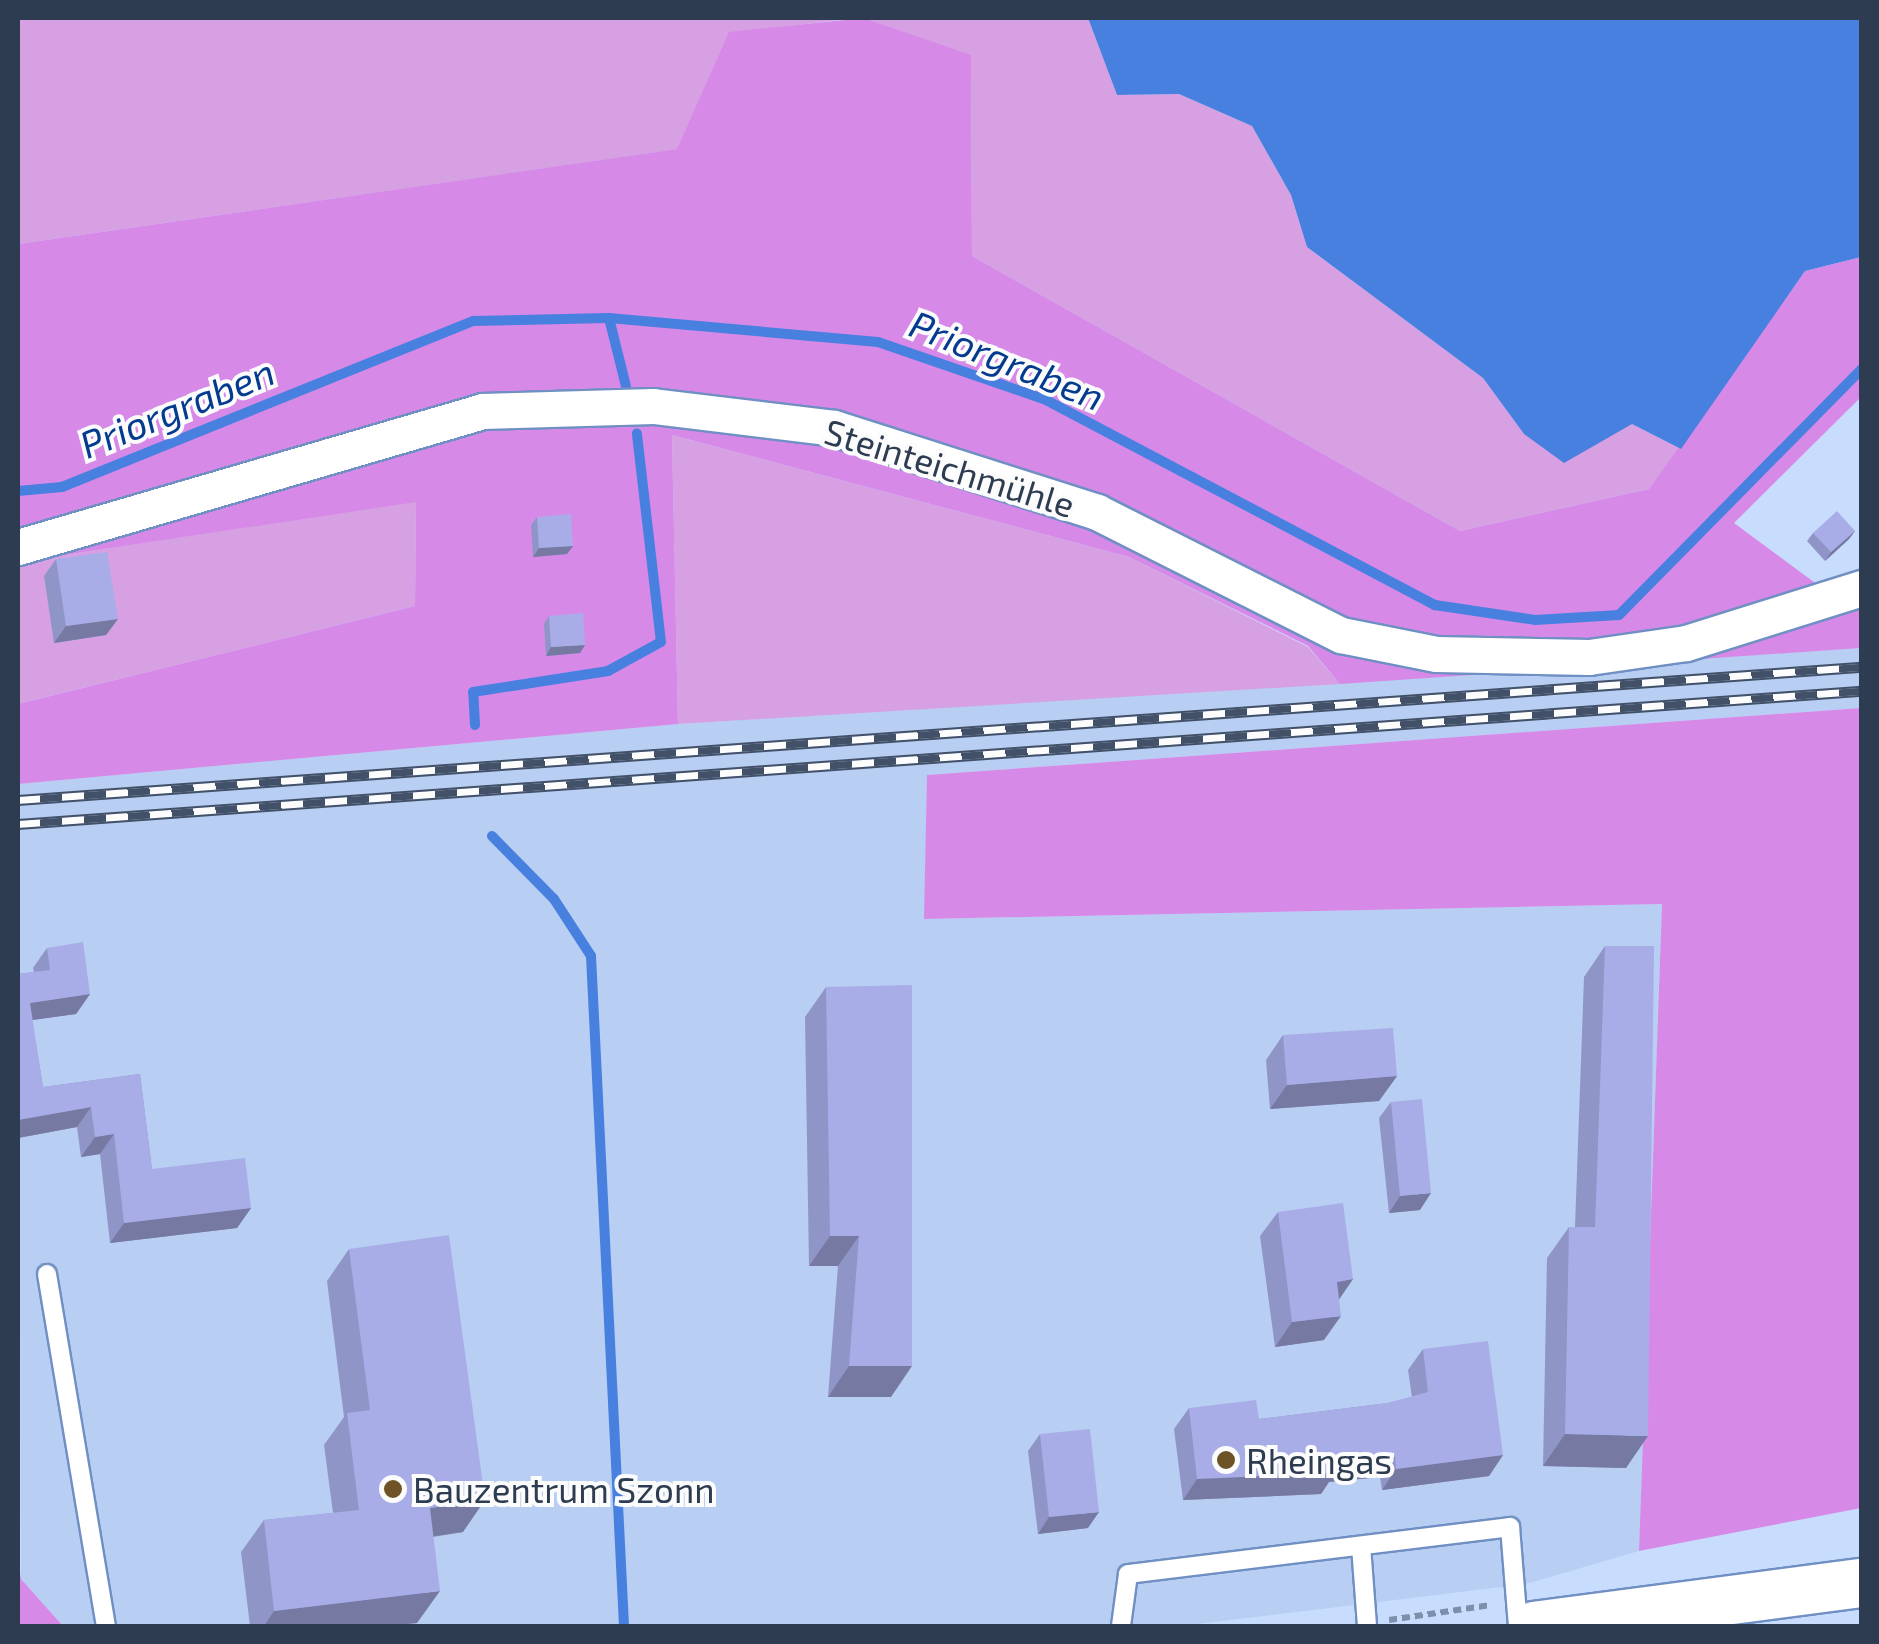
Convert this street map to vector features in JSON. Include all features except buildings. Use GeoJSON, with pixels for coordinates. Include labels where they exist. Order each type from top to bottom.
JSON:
{"type":"FeatureCollection","features":[{"type":"Feature","properties":{"kind":"main road"},"geometry":{"type":"LineString","coordinates":[[1534,1626],[1862,1584]]}},
{"type":"Feature","properties":{"kind":"street","name":"Steinteichmühle"},"geometry":{"type":"LineString","coordinates":[[18,547],[482,411],[653,406],[834,428],[1097,512],[1340,635],[1436,654],[1589,657],[1686,643],[1862,588]]}},
{"type":"Feature","properties":{"kind":"lane"},"geometry":{"type":"LineString","coordinates":[[47,1274],[106,1626]]}},
{"type":"Feature","properties":{"kind":"lane"},"geometry":{"type":"LineString","coordinates":[[1121,1626],[1128,1574],[1510,1527],[1518,1626]]}},
{"type":"Feature","properties":{"kind":"lane"},"geometry":{"type":"LineString","coordinates":[[1362,1546],[1368,1626]]}},
{"type":"Feature","properties":{"kind":"shaded area"},"geometry":{"type":"Polygon","coordinates":[[[18,18],[856,18],[730,33],[678,149],[18,244],[18,18]]]}},
{"type":"Feature","properties":{"kind":"shaded area"},"geometry":{"type":"Polygon","coordinates":[[[864,18],[1088,18],[1117,95],[1179,94],[1252,126],[1291,195],[1307,247],[1483,378],[1524,434],[1632,424],[1681,449],[1649,489],[1460,531],[972,256],[971,56],[864,18]]]}},
{"type":"Feature","properties":{"kind":"shaded area"},"geometry":{"type":"Polygon","coordinates":[[[864,18],[971,55],[972,256],[1460,531],[1649,489],[1805,271],[1861,257],[1861,397],[1734,523],[1845,605],[1861,598],[1861,648],[1340,684],[1308,646],[1129,557],[672,435],[678,724],[18,784],[18,704],[415,606],[416,502],[18,562],[18,244],[677,149],[729,32],[864,18]]]}},
{"type":"Feature","properties":{"kind":"shaded area"},"geometry":{"type":"Polygon","coordinates":[[[672,435],[1129,557],[1308,647],[1340,684],[678,724],[672,435]]]}},
{"type":"Feature","properties":{"kind":"shaded area"},"geometry":{"type":"Polygon","coordinates":[[[416,501],[415,606],[18,704],[18,562],[416,501]]]}},
{"type":"Feature","properties":{"kind":"shaded area"},"geometry":{"type":"Polygon","coordinates":[[[1861,648],[1861,708],[927,775],[925,919],[1662,904],[1639,1551],[1526,1584],[1181,1626],[63,1626],[21,1579],[18,784],[678,724],[1861,648]]]}},
{"type":"Feature","properties":{"kind":"shaded area"},"geometry":{"type":"Polygon","coordinates":[[[1861,708],[1861,1508],[1639,1551],[1662,904],[924,919],[927,775],[1861,708]]]}},
{"type":"Feature","properties":{"kind":"shaded area"},"geometry":{"type":"Polygon","coordinates":[[[18,1561],[21,1579],[63,1626],[18,1626],[18,1561]]]}},
{"type":"Feature","properties":{"kind":"water"},"geometry":{"type":"Polygon","coordinates":[[[1088,18],[1861,18],[1861,257],[1805,271],[1681,449],[1632,424],[1564,463],[1524,434],[1483,378],[1307,247],[1291,195],[1252,126],[1179,94],[1117,95],[1088,18]]]}},
{"type":"Feature","properties":{"kind":"waterway"},"geometry":{"type":"LineString","coordinates":[[609,318],[626,386]]}},
{"type":"Feature","properties":{"kind":"waterway","name":"Priorgraben"},"geometry":{"type":"LineString","coordinates":[[18,491],[62,487],[473,321],[609,318],[878,342],[1046,400],[1435,605],[1535,620],[1619,615],[1862,369]]}},
{"type":"Feature","properties":{"kind":"waterway"},"geometry":{"type":"LineString","coordinates":[[475,725],[473,692],[608,671],[661,642],[637,433]]}},
{"type":"Feature","properties":{"kind":"waterway"},"geometry":{"type":"LineString","coordinates":[[492,836],[554,899],[591,956],[624,1626]]}},
{"type":"Feature","properties":{"kind":"railway"},"geometry":{"type":"LineString","coordinates":[[18,800],[1862,667]]}},
{"type":"Feature","properties":{"kind":"railway"},"geometry":{"type":"LineString","coordinates":[[18,824],[1862,691]]}},
{"type":"Feature","properties":{"kind":"place","name":"Rheingas"},"geometry":{"type":"Point","coordinates":[1226,1460]}},
{"type":"Feature","properties":{"kind":"place","name":"Bauzentrum Szonn"},"geometry":{"type":"Point","coordinates":[393,1489]}}]}
